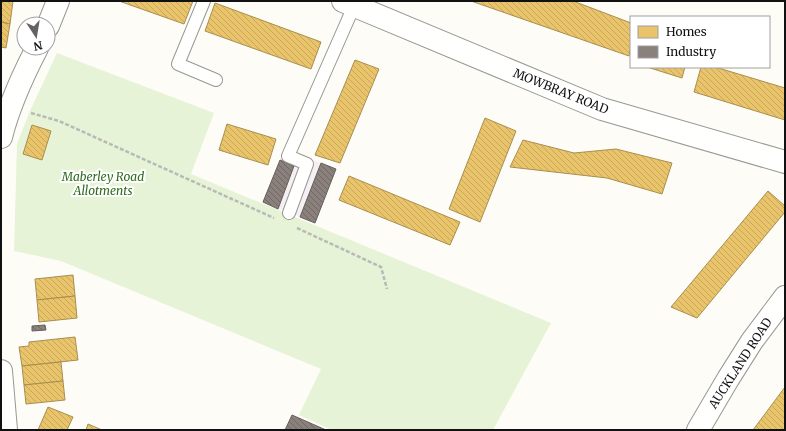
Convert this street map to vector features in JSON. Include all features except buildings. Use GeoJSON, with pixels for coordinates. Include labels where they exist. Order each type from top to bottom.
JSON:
{"type":"FeatureCollection","features":[{"type":"Feature","properties":{"kind":"street"},"geometry":{"type":"LineString","coordinates":[[52,16],[58,1]]}},
{"type":"Feature","properties":{"kind":"street","name":"MOWBRAY ROAD"},"geometry":{"type":"LineString","coordinates":[[348,3],[602,109],[785,162]]}},
{"type":"Feature","properties":{"kind":"street"},"geometry":{"type":"LineString","coordinates":[[1,137],[10,107],[33,56]]}},
{"type":"Feature","properties":{"kind":"street","name":"AUCKLAND ROAD"},"geometry":{"type":"LineString","coordinates":[[698,430],[752,341],[785,297]]}},
{"type":"Feature","properties":{"kind":"street"},"geometry":{"type":"LineString","coordinates":[[1,370],[6,430]]}},
{"type":"Feature","properties":{"kind":"lane"},"geometry":{"type":"LineString","coordinates":[[204,1],[178,64],[216,80]]}},
{"type":"Feature","properties":{"kind":"lane"},"geometry":{"type":"LineString","coordinates":[[289,213],[307,164],[288,156],[348,3]]}},
{"type":"Feature","properties":{"kind":"path"},"geometry":{"type":"LineString","coordinates":[[10,107],[59,121],[278,220]]}},
{"type":"Feature","properties":{"kind":"path"},"geometry":{"type":"LineString","coordinates":[[292,226],[381,267],[387,289]]}},
{"type":"Feature","properties":{"kind":"shaded area"},"geometry":{"type":"Polygon","coordinates":[[[296,153],[336,169],[315,223],[263,202],[280,160],[296,153]]]}},
{"type":"Feature","properties":{"kind":"green space","name":"Maberley Road Allotments"},"geometry":{"type":"Polygon","coordinates":[[[57,53],[214,113],[191,174],[551,323],[493,430],[332,430],[299,415],[321,369],[61,261],[14,251],[17,144],[29,113],[57,53]]]}}]}
